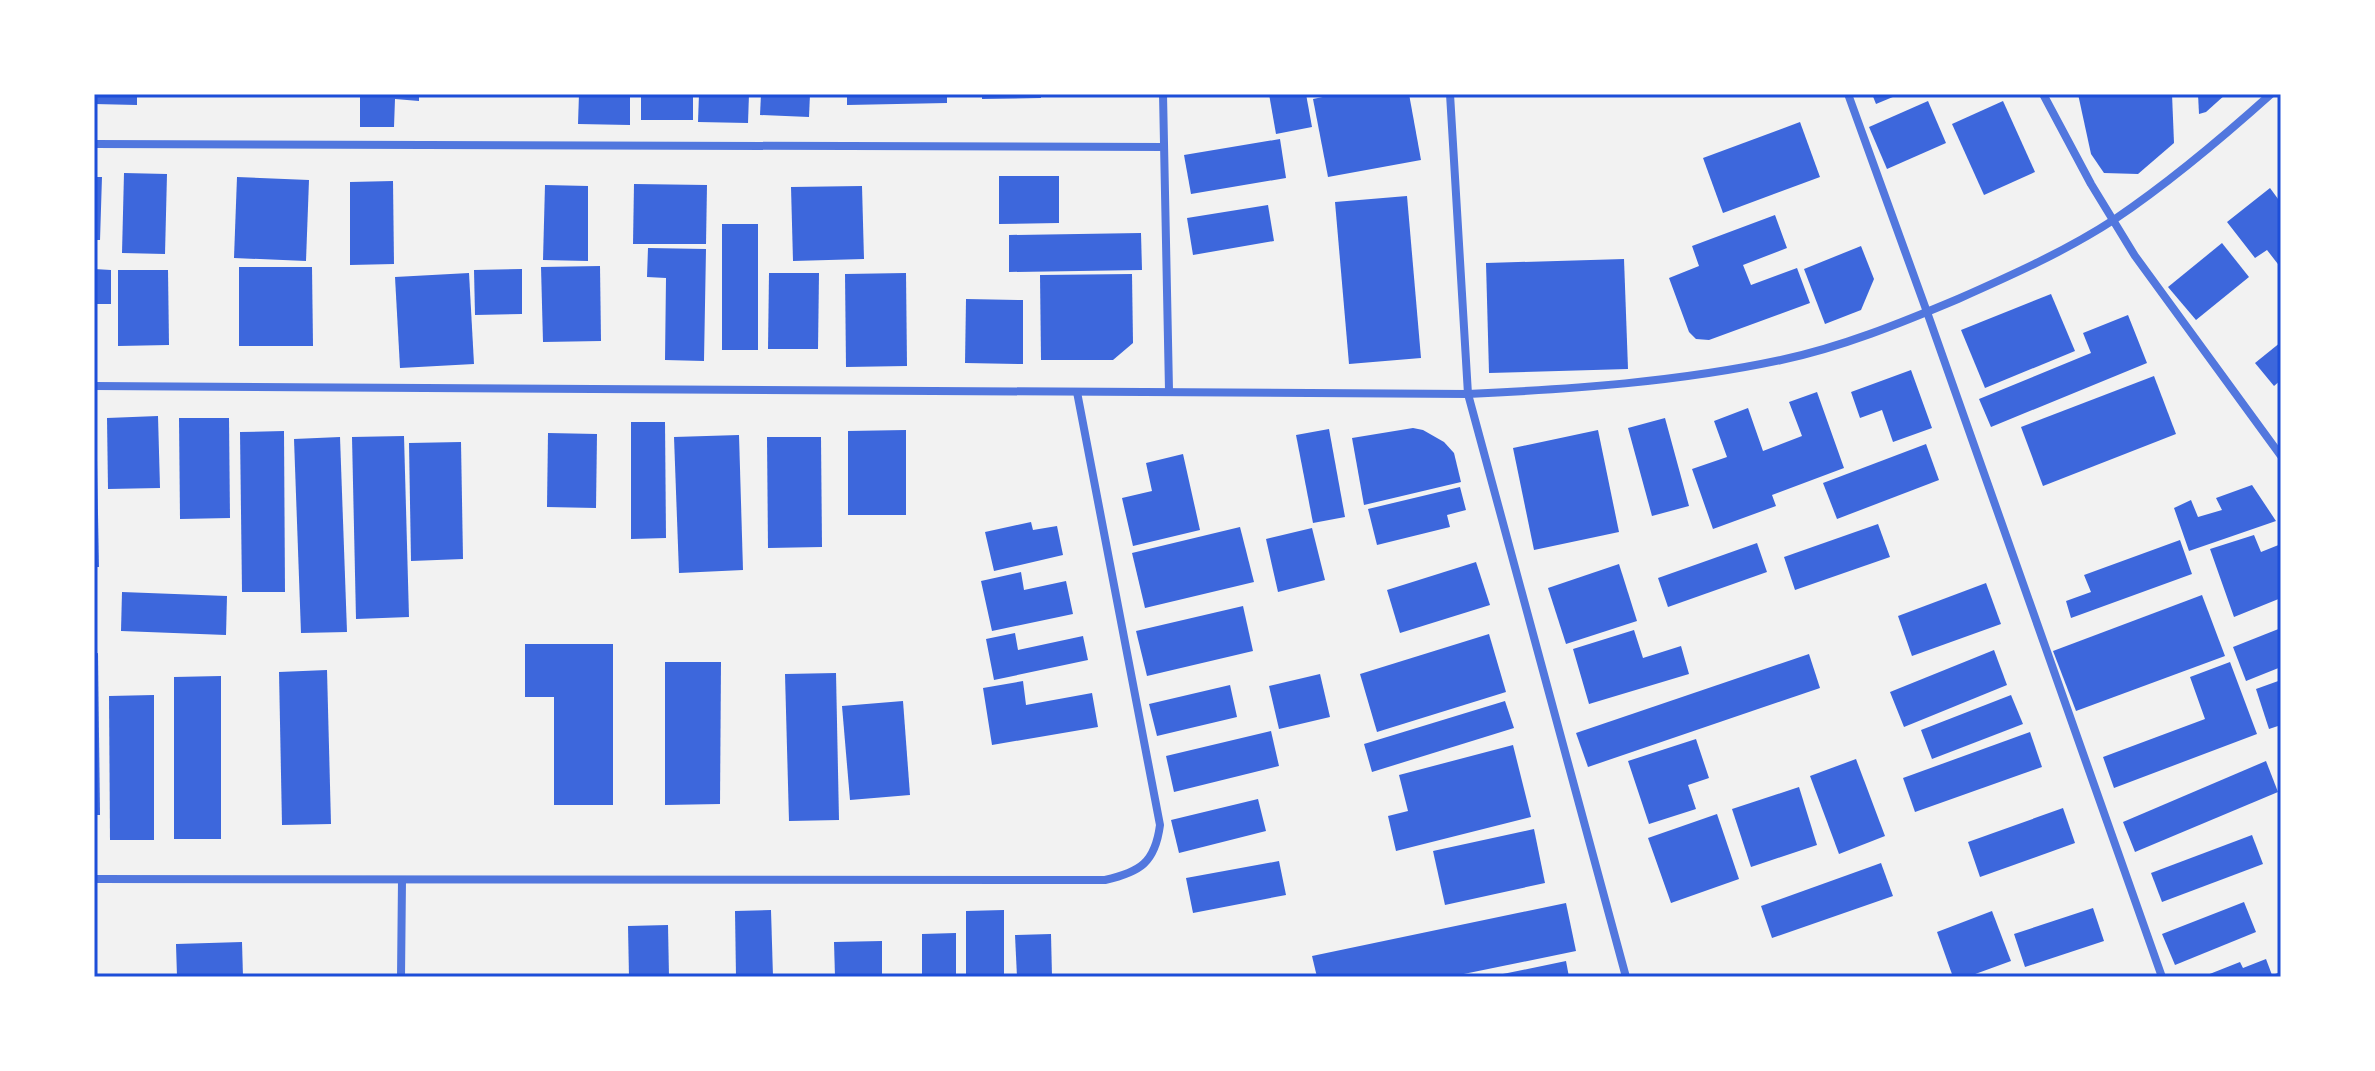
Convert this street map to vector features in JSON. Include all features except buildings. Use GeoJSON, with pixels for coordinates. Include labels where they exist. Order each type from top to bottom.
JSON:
{"type":"FeatureCollection","features":[{"type":"Feature","properties":{"kind":"street"},"geometry":{"type":"LineString","coordinates":[[1163,94],[1169,390]]}},
{"type":"Feature","properties":{"kind":"street"},"geometry":{"type":"LineString","coordinates":[[1450,94],[1468,394],[1626,977]]}},
{"type":"Feature","properties":{"kind":"street"},"geometry":{"type":"LineString","coordinates":[[1848,94],[2162,977]]}},
{"type":"Feature","properties":{"kind":"street"},"geometry":{"type":"LineString","coordinates":[[2043,94],[2091,184],[2135,256],[2281,456]]}},
{"type":"Feature","properties":{"kind":"street"},"geometry":{"type":"LineString","coordinates":[[94,386],[1468,394],[1626,383],[1700,374],[1783,360],[1864,336],[2029,267],[2113,220],[2154,192],[2271,94]]}},
{"type":"Feature","properties":{"kind":"street"},"geometry":{"type":"LineString","coordinates":[[94,144],[1164,147]]}},
{"type":"Feature","properties":{"kind":"street"},"geometry":{"type":"LineString","coordinates":[[94,879],[1105,880],[1132,873],[1148,860],[1158,846],[1160,825],[1077,392]]}},
{"type":"Feature","properties":{"kind":"street"},"geometry":{"type":"LineString","coordinates":[[401,977],[402,880]]}}]}
